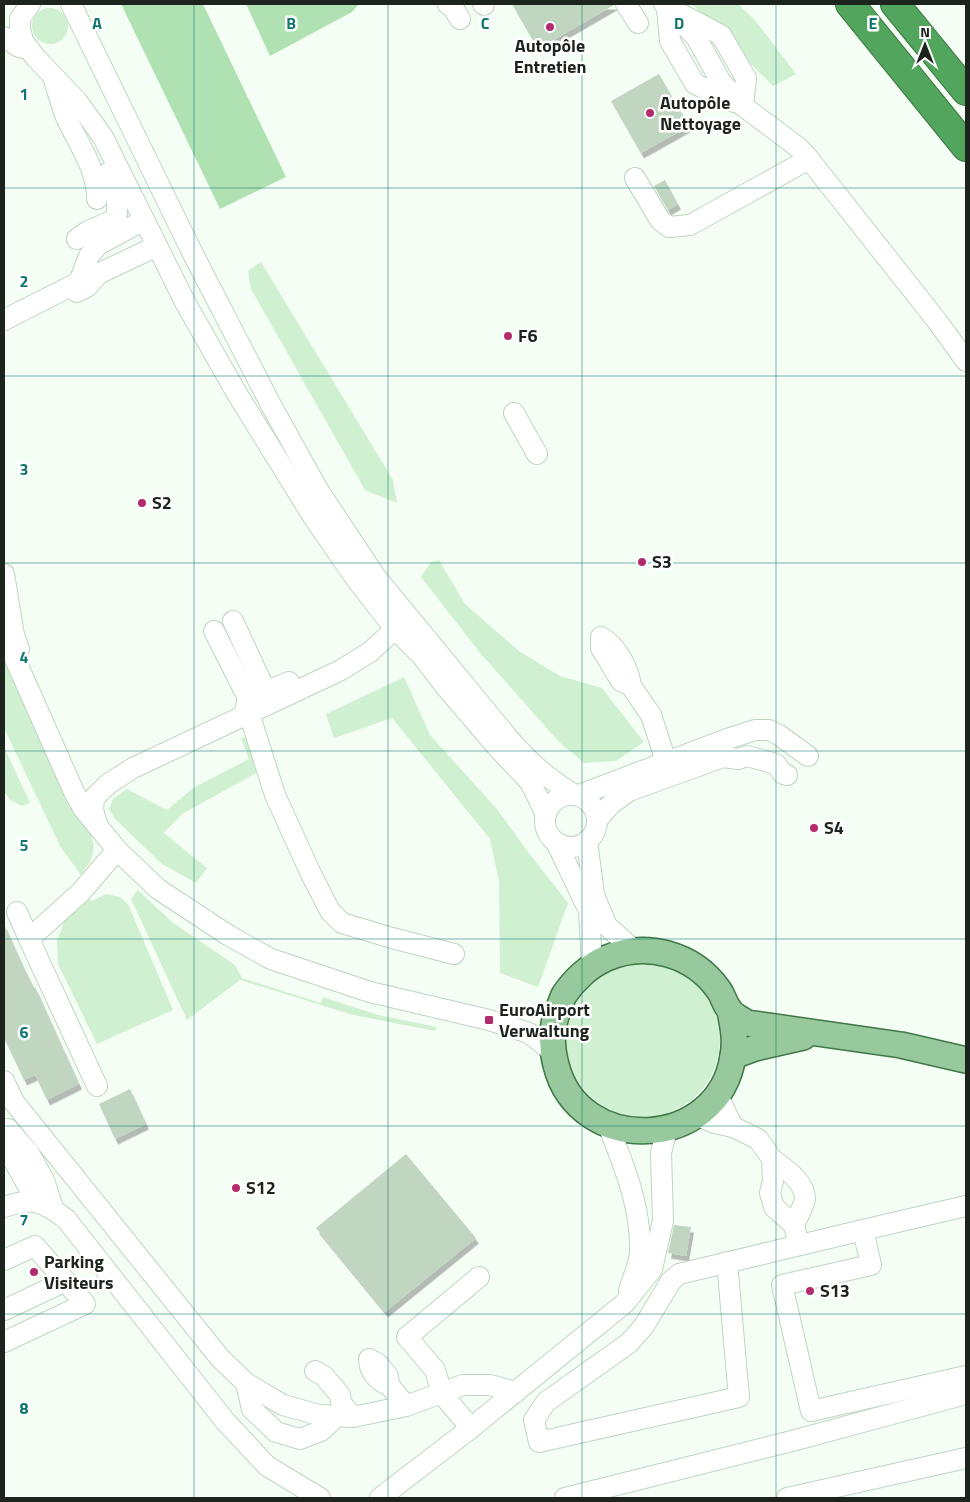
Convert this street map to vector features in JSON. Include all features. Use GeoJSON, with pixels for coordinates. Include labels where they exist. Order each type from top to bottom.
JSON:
{"type":"FeatureCollection","features":[{"type":"Feature","properties":{"kind":"highway"},"geometry":{"type":"LineString","coordinates":[[850,4],[966,147]]}},
{"type":"Feature","properties":{"kind":"highway"},"geometry":{"type":"LineString","coordinates":[[895,4],[966,91]]}},
{"type":"Feature","properties":{"kind":"highway"},"geometry":{"type":"LineString","coordinates":[[918,4],[936,29],[966,79]]}},
{"type":"Feature","properties":{"kind":"main road"},"geometry":{"type":"LineString","coordinates":[[634,950],[658,951],[682,958],[702,971],[719,990],[730,1011],[734,1034],[734,1056],[728,1076],[718,1094],[703,1110],[686,1122],[667,1129],[637,1132],[608,1125],[587,1113],[570,1095],[558,1074],[552,1050],[554,1022],[564,995],[582,973],[606,958],[634,950]]}},
{"type":"Feature","properties":{"kind":"main road"},"geometry":{"type":"LineString","coordinates":[[730,1011],[746,1023],[901,1045],[966,1060]]}},
{"type":"Feature","properties":{"kind":"main road"},"geometry":{"type":"LineString","coordinates":[[734,1056],[755,1048],[819,1034]]}},
{"type":"Feature","properties":{"kind":"street"},"geometry":{"type":"LineString","coordinates":[[71,4],[191,250],[317,488],[375,576],[422,656],[497,747],[530,782],[546,814]]}},
{"type":"Feature","properties":{"kind":"street"},"geometry":{"type":"LineString","coordinates":[[626,4],[638,23]]}},
{"type":"Feature","properties":{"kind":"street"},"geometry":{"type":"LineString","coordinates":[[27,5],[20,19],[23,40],[29,49],[78,101],[103,137],[185,302],[236,392],[312,515],[356,579],[403,625],[532,764],[549,778],[592,805],[596,812],[596,828],[587,842],[580,846],[572,847],[556,842]]}},
{"type":"Feature","properties":{"kind":"street"},"geometry":{"type":"LineString","coordinates":[[666,6],[696,37],[721,82],[743,106],[799,148],[809,159],[937,321],[966,361]]}},
{"type":"Feature","properties":{"kind":"street"},"geometry":{"type":"LineString","coordinates":[[4,37],[19,47],[29,49]]}},
{"type":"Feature","properties":{"kind":"street"},"geometry":{"type":"LineString","coordinates":[[52,73],[66,116],[90,166],[102,198],[105,182],[83,141],[72,128]]}},
{"type":"Feature","properties":{"kind":"street"},"geometry":{"type":"LineString","coordinates":[[77,239],[116,219],[119,205],[113,180],[102,164],[92,158]]}},
{"type":"Feature","properties":{"kind":"street"},"geometry":{"type":"LineString","coordinates":[[635,178],[660,220],[669,227],[690,225],[809,159]]}},
{"type":"Feature","properties":{"kind":"street"},"geometry":{"type":"LineString","coordinates":[[4,320],[84,284],[132,270],[153,238]]}},
{"type":"Feature","properties":{"kind":"street"},"geometry":{"type":"LineString","coordinates":[[84,284],[89,256],[98,245],[153,238]]}},
{"type":"Feature","properties":{"kind":"street"},"geometry":{"type":"LineString","coordinates":[[4,328],[84,284]]}},
{"type":"Feature","properties":{"kind":"street"},"geometry":{"type":"LineString","coordinates":[[514,413],[537,454]]}},
{"type":"Feature","properties":{"kind":"street"},"geometry":{"type":"LineString","coordinates":[[4,574],[14,636],[40,715]]}},
{"type":"Feature","properties":{"kind":"street"},"geometry":{"type":"LineString","coordinates":[[74,792],[99,780],[118,776],[341,670],[370,652],[403,625]]}},
{"type":"Feature","properties":{"kind":"street"},"geometry":{"type":"LineString","coordinates":[[341,670],[304,674],[266,692],[219,628],[248,698],[244,715],[275,795],[330,912],[342,923],[454,954]]}},
{"type":"Feature","properties":{"kind":"street"},"geometry":{"type":"LineString","coordinates":[[4,634],[74,792],[83,808],[116,850],[158,889],[228,935],[271,959],[370,992],[490,1020],[529,1033],[552,1050]]}},
{"type":"Feature","properties":{"kind":"street"},"geometry":{"type":"LineString","coordinates":[[601,637],[610,642],[630,676],[631,686],[651,715],[663,752],[663,763]]}},
{"type":"Feature","properties":{"kind":"street"},"geometry":{"type":"LineString","coordinates":[[592,967],[589,911],[556,842],[546,830],[544,822],[546,814],[555,800],[562,796],[577,795],[663,763],[729,751],[776,764],[794,766],[779,735],[768,730],[755,730],[729,751],[629,790],[611,804],[597,820]]}},
{"type":"Feature","properties":{"kind":"street"},"geometry":{"type":"LineString","coordinates":[[97,826],[93,809],[94,798],[118,776]]}},
{"type":"Feature","properties":{"kind":"street"},"geometry":{"type":"LineString","coordinates":[[587,842],[594,895],[607,926],[634,950]]}},
{"type":"Feature","properties":{"kind":"street"},"geometry":{"type":"LineString","coordinates":[[29,939],[81,892],[116,850]]}},
{"type":"Feature","properties":{"kind":"street"},"geometry":{"type":"LineString","coordinates":[[17,912],[97,1086]]}},
{"type":"Feature","properties":{"kind":"street"},"geometry":{"type":"LineString","coordinates":[[4,1081],[14,1102],[49,1146],[220,1358],[246,1383],[283,1405],[319,1415],[406,1406],[463,1385],[490,1385],[516,1392]]}},
{"type":"Feature","properties":{"kind":"street"},"geometry":{"type":"LineString","coordinates":[[718,1094],[733,1127]]}},
{"type":"Feature","properties":{"kind":"street"},"geometry":{"type":"LineString","coordinates":[[696,1115],[715,1123],[733,1127],[758,1139],[772,1159],[801,1185],[805,1199],[792,1216]]}},
{"type":"Feature","properties":{"kind":"street"},"geometry":{"type":"LineString","coordinates":[[608,1125],[629,1177],[636,1204],[640,1253],[625,1303]]}},
{"type":"Feature","properties":{"kind":"street"},"geometry":{"type":"LineString","coordinates":[[6,1127],[29,1141],[49,1146]]}},
{"type":"Feature","properties":{"kind":"street"},"geometry":{"type":"LineString","coordinates":[[6,1127],[29,1153],[44,1180],[45,1205]]}},
{"type":"Feature","properties":{"kind":"street"},"geometry":{"type":"LineString","coordinates":[[380,1498],[471,1428],[625,1303],[652,1268],[655,1256],[663,1221],[661,1153],[667,1129]]}},
{"type":"Feature","properties":{"kind":"street"},"geometry":{"type":"LineString","coordinates":[[772,1159],[770,1193],[774,1207],[792,1216],[799,1245]]}},
{"type":"Feature","properties":{"kind":"street"},"geometry":{"type":"LineString","coordinates":[[4,1207],[19,1202],[45,1205],[66,1219],[225,1421],[267,1466],[320,1498]]}},
{"type":"Feature","properties":{"kind":"street"},"geometry":{"type":"LineString","coordinates":[[727,1262],[739,1397],[539,1442],[534,1420],[546,1402],[629,1343],[644,1326],[671,1281],[679,1274],[727,1262],[966,1206]]}},
{"type":"Feature","properties":{"kind":"street"},"geometry":{"type":"LineString","coordinates":[[863,1230],[870,1265],[782,1285],[811,1411],[966,1376]]}},
{"type":"Feature","properties":{"kind":"street"},"geometry":{"type":"LineString","coordinates":[[4,1260],[35,1246],[85,1304],[4,1342]]}},
{"type":"Feature","properties":{"kind":"street"},"geometry":{"type":"LineString","coordinates":[[471,1428],[442,1394],[435,1370],[408,1337],[479,1277]]}},
{"type":"Feature","properties":{"kind":"street"},"geometry":{"type":"LineString","coordinates":[[4,1310],[66,1281]]}},
{"type":"Feature","properties":{"kind":"street"},"geometry":{"type":"LineString","coordinates":[[369,1359],[376,1362],[388,1376],[389,1385],[406,1406]]}},
{"type":"Feature","properties":{"kind":"street"},"geometry":{"type":"LineString","coordinates":[[315,1371],[324,1376],[340,1395],[344,1412]]}},
{"type":"Feature","properties":{"kind":"street"},"geometry":{"type":"LineString","coordinates":[[246,1383],[252,1410],[276,1432],[300,1439],[321,1431],[344,1412]]}},
{"type":"Feature","properties":{"kind":"street"},"geometry":{"type":"LineString","coordinates":[[566,1498],[792,1441],[966,1394]]}},
{"type":"Feature","properties":{"kind":"street"},"geometry":{"type":"LineString","coordinates":[[786,1498],[966,1458]]}},
{"type":"Feature","properties":{"kind":"shaded area"},"geometry":{"type":"Polygon","coordinates":[[[121,4],[203,4],[286,177],[220,209],[121,4]]]}},
{"type":"Feature","properties":{"kind":"shaded area"},"geometry":{"type":"Polygon","coordinates":[[[246,4],[359,4],[352,12],[270,56],[246,4]]]}},
{"type":"Feature","properties":{"kind":"shaded area"},"geometry":{"type":"Polygon","coordinates":[[[692,4],[738,4],[755,20],[796,74],[773,86],[692,4]]]}},
{"type":"Feature","properties":{"kind":"shaded area"},"geometry":{"type":"Polygon","coordinates":[[[50,8],[57,9],[63,13],[67,19],[67,33],[63,39],[57,43],[50,44],[43,43],[37,39],[33,33],[32,26],[33,19],[37,13],[43,9],[50,8]]]}},
{"type":"Feature","properties":{"kind":"shaded area"},"geometry":{"type":"Polygon","coordinates":[[[261,262],[393,480],[397,503],[365,490],[251,289],[248,271],[261,262]]]}},
{"type":"Feature","properties":{"kind":"shaded area"},"geometry":{"type":"Polygon","coordinates":[[[439,560],[465,604],[519,651],[560,676],[602,688],[644,742],[616,761],[584,763],[558,741],[480,653],[421,577],[431,562],[439,560]]]}},
{"type":"Feature","properties":{"kind":"shaded area"},"geometry":{"type":"Polygon","coordinates":[[[4,646],[70,796],[91,834],[94,847],[91,860],[81,875],[60,846],[4,728],[4,646]]]}},
{"type":"Feature","properties":{"kind":"shaded area"},"geometry":{"type":"Polygon","coordinates":[[[404,677],[430,735],[497,809],[568,903],[538,987],[500,973],[499,882],[490,839],[392,718],[334,738],[326,714],[404,677]]]}},
{"type":"Feature","properties":{"kind":"shaded area"},"geometry":{"type":"Polygon","coordinates":[[[250,735],[262,770],[182,814],[164,833],[207,868],[196,883],[162,864],[115,819],[109,809],[113,799],[127,789],[167,810],[193,788],[249,759],[241,738],[250,735]]]}},
{"type":"Feature","properties":{"kind":"shaded area"},"geometry":{"type":"Polygon","coordinates":[[[4,747],[30,803],[22,806],[10,800],[4,791],[4,747]]]}},
{"type":"Feature","properties":{"kind":"shaded area"},"geometry":{"type":"Polygon","coordinates":[[[138,890],[172,922],[235,965],[242,978],[321,1003],[323,997],[378,1015],[437,1027],[435,1031],[353,1015],[240,980],[187,1020],[131,899],[138,890]]]}},
{"type":"Feature","properties":{"kind":"shaded area"},"geometry":{"type":"Polygon","coordinates":[[[106,894],[120,897],[128,904],[173,1010],[97,1044],[58,964],[57,941],[64,922],[89,899],[92,901],[106,894]]]}},
{"type":"Feature","properties":{"kind":"shaded area"},"geometry":{"type":"Polygon","coordinates":[[[643,963],[672,969],[686,976],[697,986],[707,997],[714,1011],[720,1040],[714,1069],[707,1083],[697,1094],[686,1104],[672,1111],[643,1117],[614,1111],[600,1104],[589,1094],[579,1083],[572,1069],[566,1040],[572,1011],[579,997],[589,986],[600,976],[614,969],[643,963]]]}},
{"type":"Feature","properties":{"kind":"building","name":"Autopôle Entretien"},"geometry":{"type":"Polygon","coordinates":[[[512,4],[614,4],[614,5],[538,49],[512,4]]]}},
{"type":"Feature","properties":{"kind":"building","name":"Autopôle Nettoyage"},"geometry":{"type":"Polygon","coordinates":[[[659,74],[689,126],[641,153],[611,101],[659,74]]]}},
{"type":"Feature","properties":{"kind":"building"},"geometry":{"type":"Polygon","coordinates":[[[665,180],[678,204],[668,210],[654,186],[665,180]]]}},
{"type":"Feature","properties":{"kind":"building"},"geometry":{"type":"Polygon","coordinates":[[[4,924],[79,1084],[47,1100],[35,1075],[24,1080],[4,1038],[4,924]]]}},
{"type":"Feature","properties":{"kind":"building"},"geometry":{"type":"Polygon","coordinates":[[[130,1089],[146,1124],[115,1139],[99,1104],[130,1089]]]}},
{"type":"Feature","properties":{"kind":"building"},"geometry":{"type":"Polygon","coordinates":[[[406,1154],[476,1238],[385,1312],[316,1228],[406,1154]]]}},
{"type":"Feature","properties":{"kind":"building"},"geometry":{"type":"Polygon","coordinates":[[[674,1225],[691,1227],[686,1256],[668,1253],[674,1225]]]}},
{"type":"Feature","properties":{"kind":"place","name":"Autopôle Entretien"},"geometry":{"type":"Point","coordinates":[550,27]}},
{"type":"Feature","properties":{"kind":"place","name":"Autopôle Nettoyage"},"geometry":{"type":"Point","coordinates":[650,113]}},
{"type":"Feature","properties":{"kind":"place","name":"F6"},"geometry":{"type":"Point","coordinates":[508,336]}},
{"type":"Feature","properties":{"kind":"place","name":"S2"},"geometry":{"type":"Point","coordinates":[142,503]}},
{"type":"Feature","properties":{"kind":"place","name":"S3"},"geometry":{"type":"Point","coordinates":[642,562]}},
{"type":"Feature","properties":{"kind":"place","name":"S4"},"geometry":{"type":"Point","coordinates":[814,828]}},
{"type":"Feature","properties":{"kind":"place","name":"EuroAirport Verwaltung"},"geometry":{"type":"Point","coordinates":[489,1020]}},
{"type":"Feature","properties":{"kind":"place","name":"S12"},"geometry":{"type":"Point","coordinates":[236,1188]}},
{"type":"Feature","properties":{"kind":"place","name":"Parking Visiteurs"},"geometry":{"type":"Point","coordinates":[34,1272]}},
{"type":"Feature","properties":{"kind":"place","name":"S13"},"geometry":{"type":"Point","coordinates":[810,1291]}}]}
